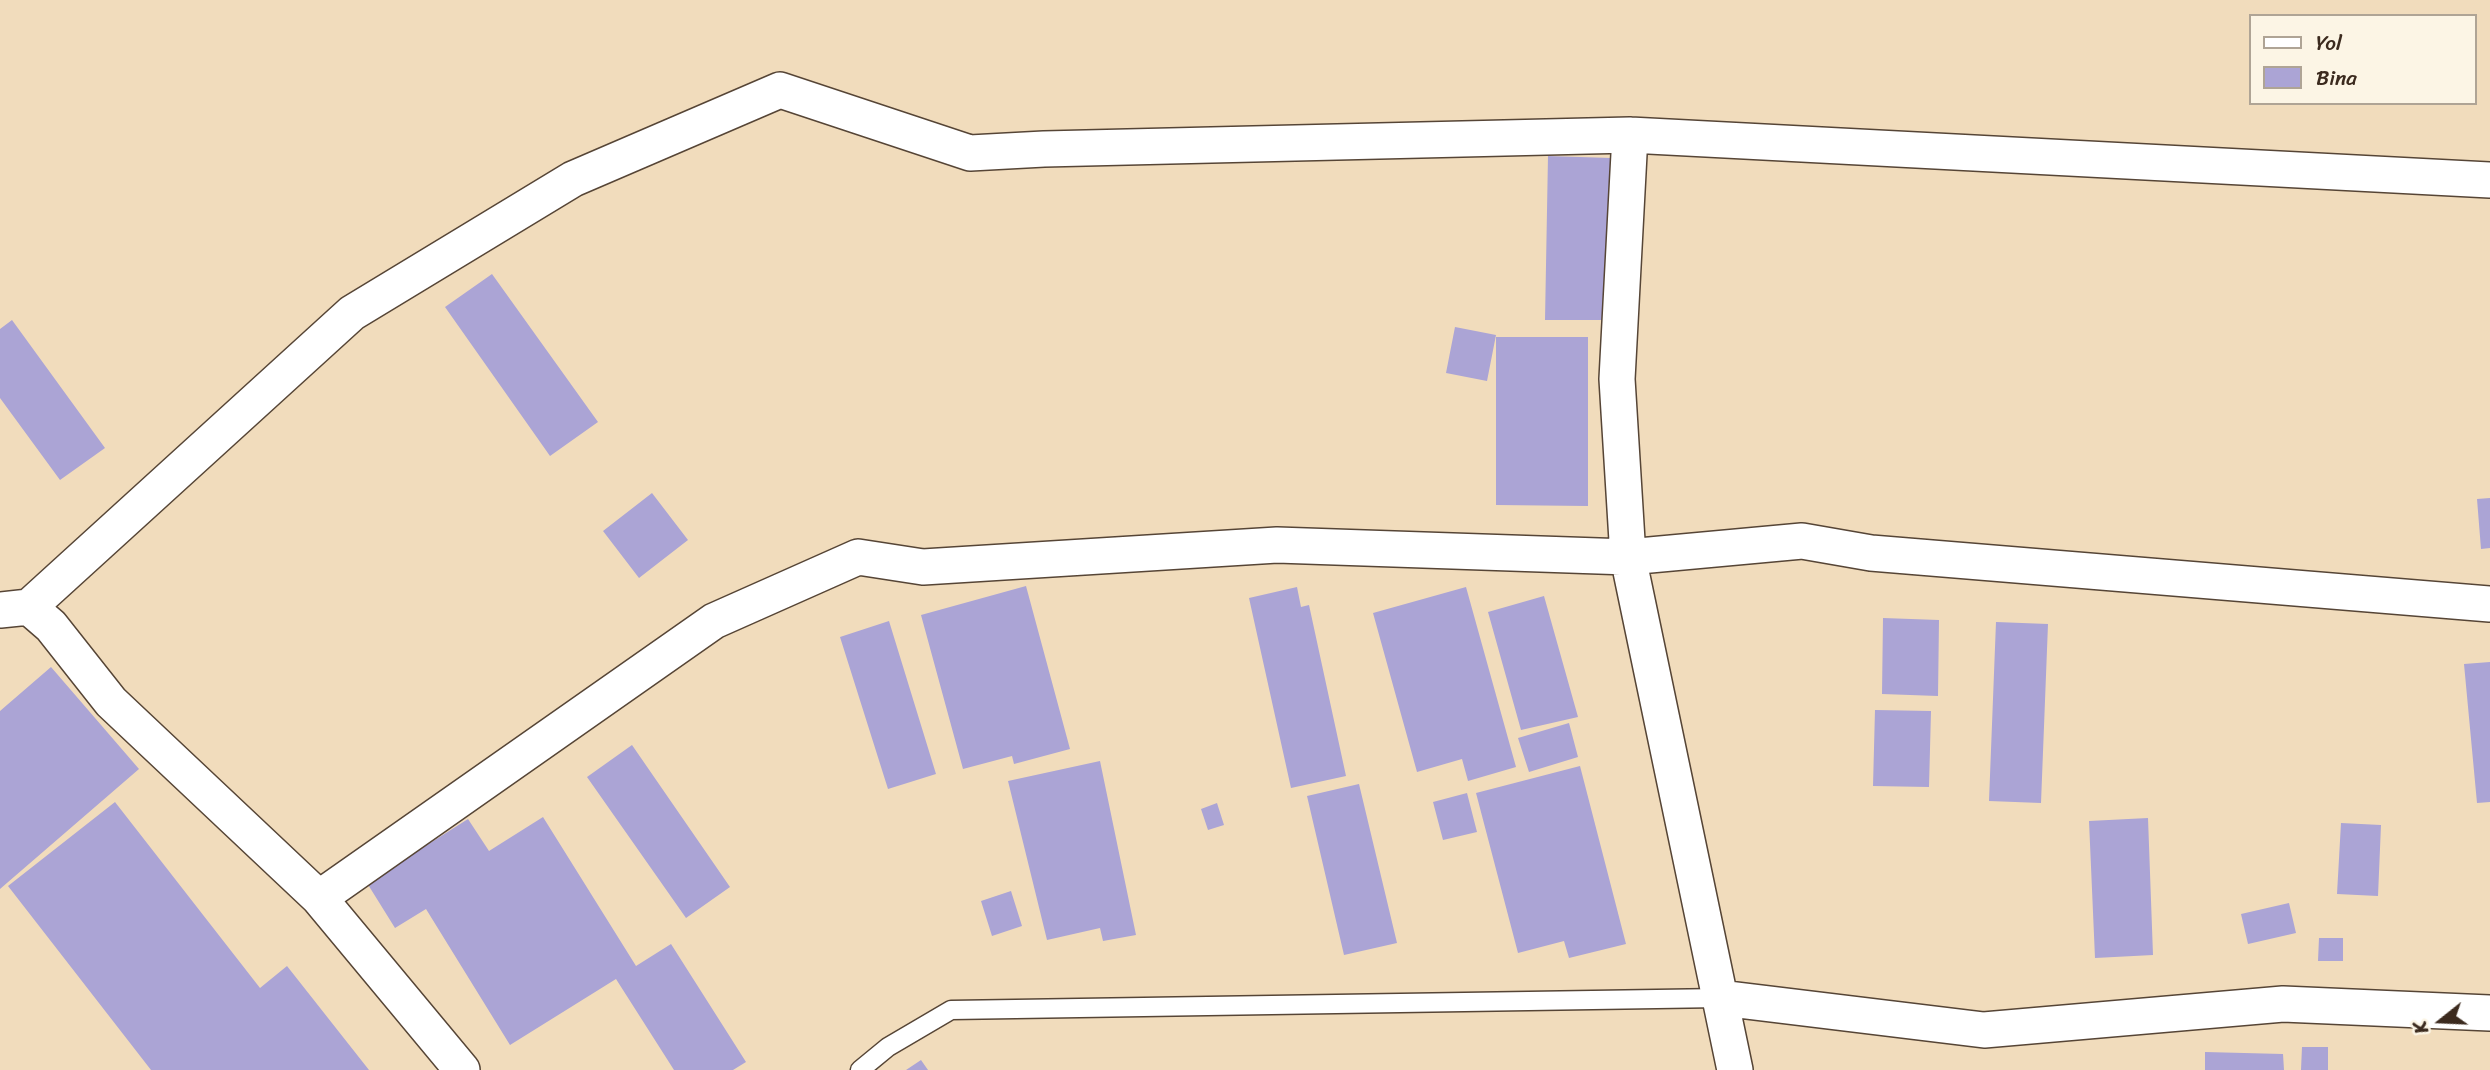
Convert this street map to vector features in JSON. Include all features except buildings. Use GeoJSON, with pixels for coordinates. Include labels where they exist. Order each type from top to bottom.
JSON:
{"type":"FeatureCollection","features":[{"type":"Feature","properties":{"kind":"street"},"geometry":{"type":"LineString","coordinates":[[463,1070],[319,898],[111,702],[51,626],[15,608],[352,313],[573,179],[780,90],[970,153],[1630,135],[2490,180]]}},
{"type":"Feature","properties":{"kind":"street"},"geometry":{"type":"LineString","coordinates":[[1630,135],[1617,379],[1628,557],[1735,1070]]}},
{"type":"Feature","properties":{"kind":"street"},"geometry":{"type":"LineString","coordinates":[[319,898],[714,621],[858,558],[923,567],[1277,544],[1628,557],[1802,541],[1871,553],[2490,604]]}},
{"type":"Feature","properties":{"kind":"street"},"geometry":{"type":"LineString","coordinates":[[1721,998],[1983,1030],[2283,1003],[2490,1013]]}},
{"type":"Feature","properties":{"kind":"lane"},"geometry":{"type":"LineString","coordinates":[[860,1070],[888,1047],[951,1010],[1721,998]]}}]}
